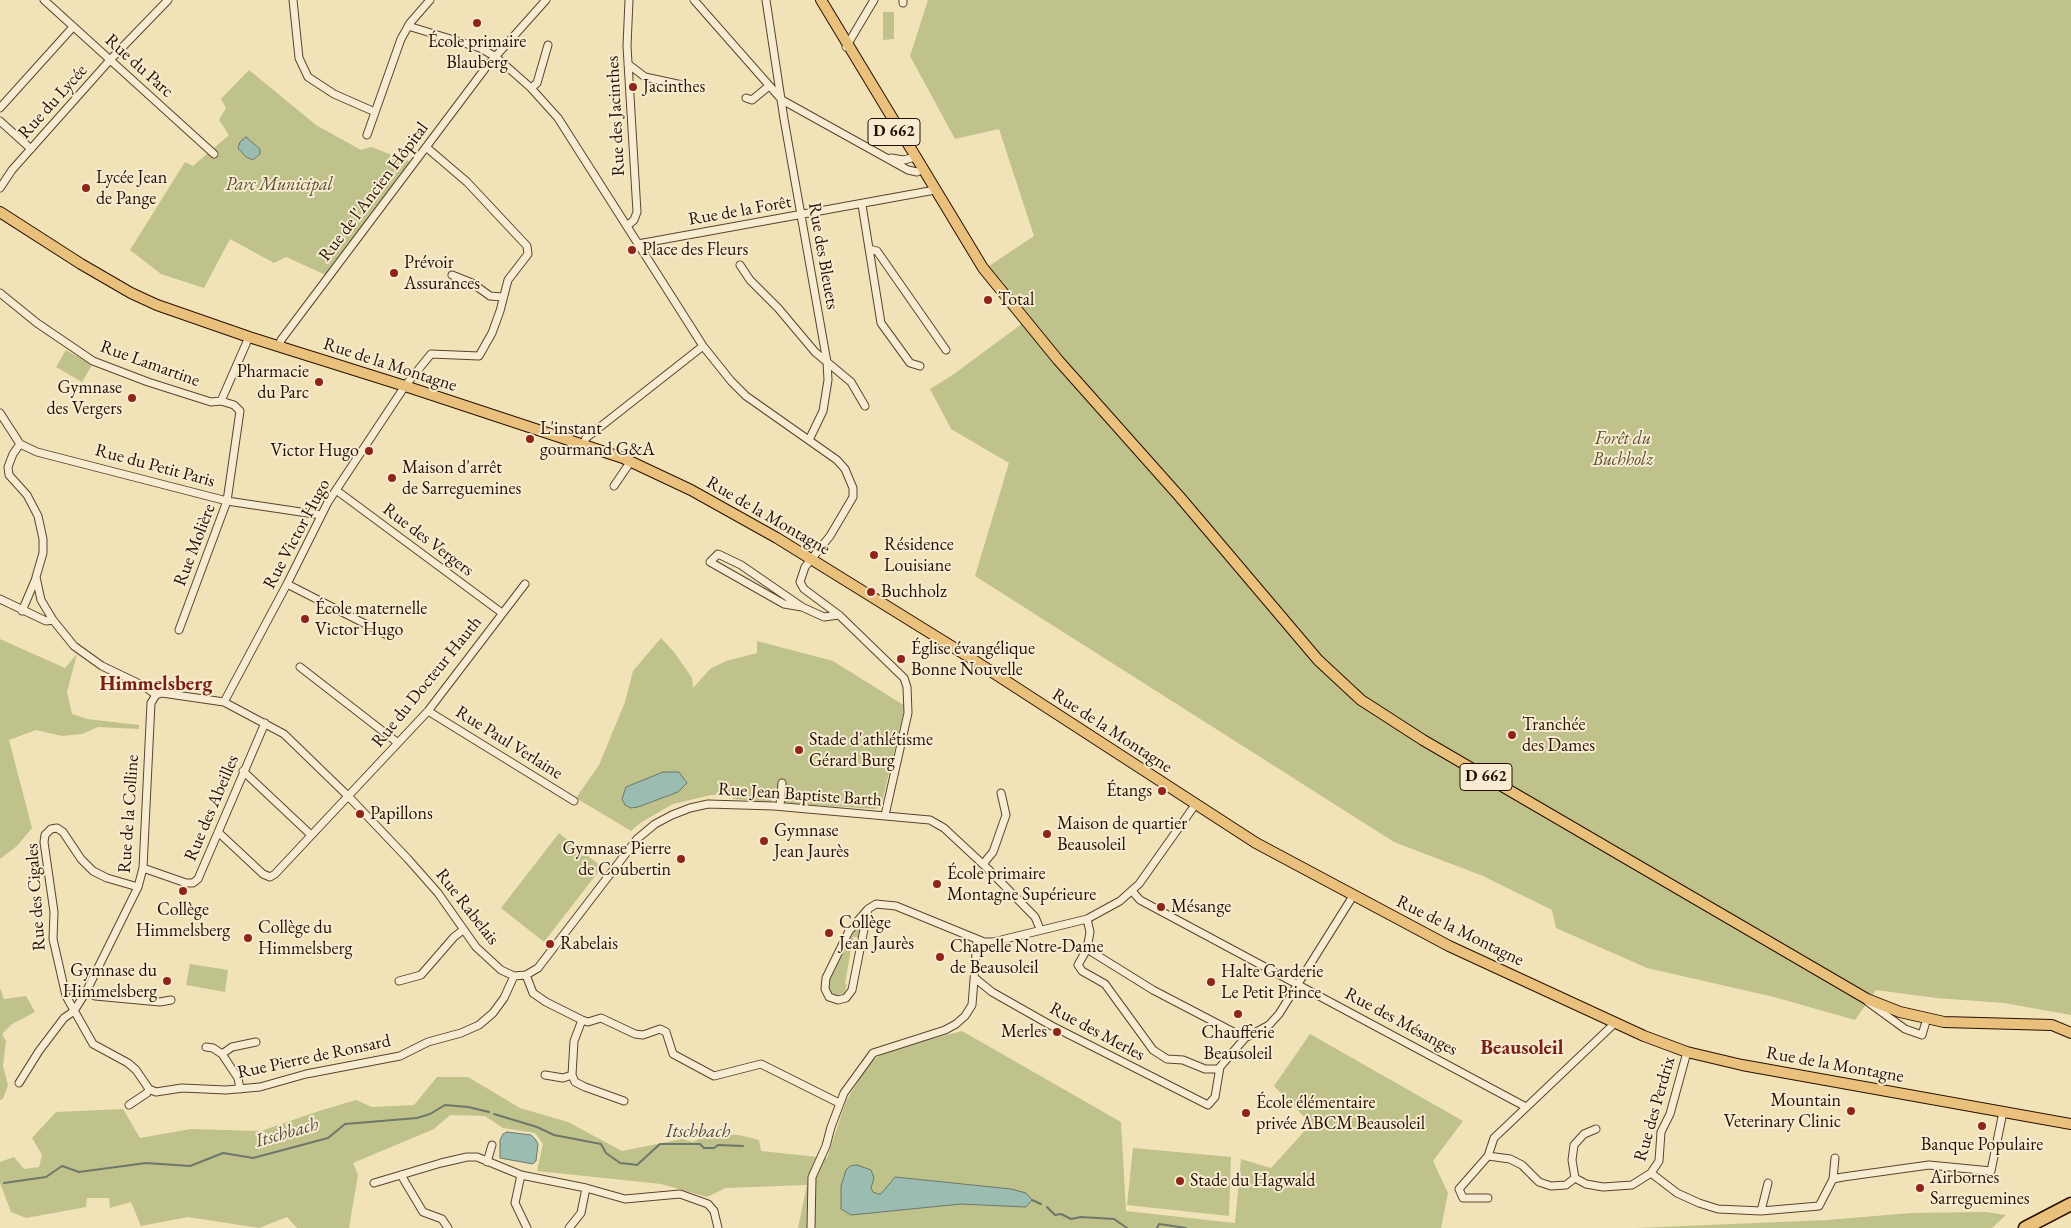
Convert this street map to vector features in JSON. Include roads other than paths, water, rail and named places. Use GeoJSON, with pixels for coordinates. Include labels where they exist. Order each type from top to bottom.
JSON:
{"type":"FeatureCollection","features":[{"type":"Feature","properties":{"kind":"highway"},"geometry":{"type":"LineString","coordinates":[[2025,1228],[2071,1204]]}},
{"type":"Feature","properties":{"kind":"highway"},"geometry":{"type":"LineString","coordinates":[[2039,1228],[2071,1212]]}},
{"type":"Feature","properties":{"kind":"main road","name":"D 662"},"geometry":{"type":"LineString","coordinates":[[817,0],[847,46]]}},
{"type":"Feature","properties":{"kind":"main road","name":"D 662"},"geometry":{"type":"LineString","coordinates":[[821,0],[912,158],[976,259],[1027,324],[1179,496],[1318,660],[1361,700],[1423,740],[1857,993],[1900,1012],[1944,1022],[2052,1025],[2071,1034]]}},
{"type":"Feature","properties":{"kind":"main road","name":"Rue de la Montagne"},"geometry":{"type":"LineString","coordinates":[[0,212],[81,264],[131,293],[249,337],[583,444],[631,462],[691,490],[812,560],[985,667],[1256,843],[1449,946],[1616,1022],[1687,1052],[1742,1065],[2071,1124]]}},
{"type":"Feature","properties":{"kind":"street","name":"Rue du Parc"},"geometry":{"type":"LineString","coordinates":[[44,0],[214,154]]}},
{"type":"Feature","properties":{"kind":"street","name":"Rue du Lycée"},"geometry":{"type":"LineString","coordinates":[[0,188],[12,170],[166,0]]}},
{"type":"Feature","properties":{"kind":"street"},"geometry":{"type":"LineString","coordinates":[[293,0],[299,58],[308,77],[319,86],[334,94],[374,112]]}},
{"type":"Feature","properties":{"kind":"street"},"geometry":{"type":"LineString","coordinates":[[367,135],[401,39],[408,26],[430,0]]}},
{"type":"Feature","properties":{"kind":"street","name":"Rue de l'Ancien Hôpital"},"geometry":{"type":"LineString","coordinates":[[279,347],[281,340],[426,147],[496,57],[546,0]]}},
{"type":"Feature","properties":{"kind":"street","name":"Rue des Jacinthes"},"geometry":{"type":"LineString","coordinates":[[627,226],[634,220],[637,212],[628,64],[629,0]]}},
{"type":"Feature","properties":{"kind":"street"},"geometry":{"type":"LineString","coordinates":[[694,0],[782,100],[908,170],[920,171]]}},
{"type":"Feature","properties":{"kind":"street","name":"Rue des Bleuets"},"geometry":{"type":"LineString","coordinates":[[766,0],[827,362],[828,380],[823,411],[808,440]]}},
{"type":"Feature","properties":{"kind":"street"},"geometry":{"type":"LineString","coordinates":[[847,46],[874,0]]}},
{"type":"Feature","properties":{"kind":"street"},"geometry":{"type":"LineString","coordinates":[[0,108],[73,26]]}},
{"type":"Feature","properties":{"kind":"street"},"geometry":{"type":"LineString","coordinates":[[408,26],[480,48],[496,57],[531,88],[558,118],[704,346],[746,396],[837,460],[845,469],[852,488],[853,497],[834,529],[805,567],[800,582],[804,589],[839,615],[904,678],[907,688],[908,713],[885,815]]}},
{"type":"Feature","properties":{"kind":"street"},"geometry":{"type":"LineString","coordinates":[[531,88],[537,83],[548,46]]}},
{"type":"Feature","properties":{"kind":"street"},"geometry":{"type":"LineString","coordinates":[[628,64],[645,77],[682,85]]}},
{"type":"Feature","properties":{"kind":"street"},"geometry":{"type":"LineString","coordinates":[[746,98],[752,100],[766,83],[777,74]]}},
{"type":"Feature","properties":{"kind":"street"},"geometry":{"type":"LineString","coordinates":[[0,121],[32,149]]}},
{"type":"Feature","properties":{"kind":"street"},"geometry":{"type":"LineString","coordinates":[[426,147],[467,182],[527,246],[528,254],[508,280],[502,297],[490,296],[472,283],[452,275]]}},
{"type":"Feature","properties":{"kind":"street"},"geometry":{"type":"LineString","coordinates":[[888,158],[904,160],[912,158]]}},
{"type":"Feature","properties":{"kind":"street","name":"Rue de la Forêt"},"geometry":{"type":"LineString","coordinates":[[638,244],[932,191]]}},
{"type":"Feature","properties":{"kind":"street"},"geometry":{"type":"LineString","coordinates":[[862,205],[881,323],[910,363],[920,366]]}},
{"type":"Feature","properties":{"kind":"street"},"geometry":{"type":"LineString","coordinates":[[869,249],[877,251],[946,350]]}},
{"type":"Feature","properties":{"kind":"street"},"geometry":{"type":"LineString","coordinates":[[740,265],[750,280],[827,362],[851,382],[865,406]]}},
{"type":"Feature","properties":{"kind":"street","name":"Rue Lamartine"},"geometry":{"type":"LineString","coordinates":[[0,293],[37,323],[93,361],[148,382],[211,402],[221,401]]}},
{"type":"Feature","properties":{"kind":"street","name":"Rue Victor Hugo"},"geometry":{"type":"LineString","coordinates":[[224,702],[288,584],[321,515],[405,386],[431,354],[479,356],[492,333],[500,311],[502,297]]}},
{"type":"Feature","properties":{"kind":"street"},"geometry":{"type":"LineString","coordinates":[[221,401],[249,337]]}},
{"type":"Feature","properties":{"kind":"street"},"geometry":{"type":"LineString","coordinates":[[583,444],[586,438],[704,346]]}},
{"type":"Feature","properties":{"kind":"street","name":"Rue Molière"},"geometry":{"type":"LineString","coordinates":[[179,630],[228,501],[240,410],[234,405],[221,401]]}},
{"type":"Feature","properties":{"kind":"street"},"geometry":{"type":"LineString","coordinates":[[0,413],[20,444],[13,454],[8,467],[9,475],[27,495],[38,516],[43,539],[43,553],[36,577],[22,611]]}},
{"type":"Feature","properties":{"kind":"street","name":"Rue du Petit Paris"},"geometry":{"type":"LineString","coordinates":[[20,444],[37,452],[228,501],[321,515]]}},
{"type":"Feature","properties":{"kind":"street"},"geometry":{"type":"LineString","coordinates":[[614,486],[631,462]]}},
{"type":"Feature","properties":{"kind":"street","name":"Rue des Vergers"},"geometry":{"type":"LineString","coordinates":[[336,490],[502,614]]}},
{"type":"Feature","properties":{"kind":"street"},"geometry":{"type":"LineString","coordinates":[[802,607],[790,597],[718,554],[710,562],[784,604],[802,607],[824,616],[839,615]]}},
{"type":"Feature","properties":{"kind":"street"},"geometry":{"type":"LineString","coordinates":[[36,577],[41,600],[53,620],[74,646],[102,666],[144,686],[156,695]]}},
{"type":"Feature","properties":{"kind":"street"},"geometry":{"type":"LineString","coordinates":[[288,584],[387,635]]}},
{"type":"Feature","properties":{"kind":"street","name":"Rue du Docteur Hauth"},"geometry":{"type":"LineString","coordinates":[[218,832],[263,874],[270,877],[275,874],[349,797],[428,710],[525,584]]}},
{"type":"Feature","properties":{"kind":"street"},"geometry":{"type":"LineString","coordinates":[[27,598],[41,600]]}},
{"type":"Feature","properties":{"kind":"street"},"geometry":{"type":"LineString","coordinates":[[0,599],[46,621],[53,620]]}},
{"type":"Feature","properties":{"kind":"street"},"geometry":{"type":"LineString","coordinates":[[300,667],[398,744]]}},
{"type":"Feature","properties":{"kind":"street","name":"Rue Rabelais"},"geometry":{"type":"LineString","coordinates":[[156,695],[162,693],[224,702],[284,734],[349,797],[438,893],[476,947],[501,970],[514,976]]}},
{"type":"Feature","properties":{"kind":"street","name":"Rue de la Colline"},"geometry":{"type":"LineString","coordinates":[[19,1083],[64,1018],[74,1010],[86,992],[138,887],[144,868],[151,703],[156,695]]}},
{"type":"Feature","properties":{"kind":"street","name":"Rue Paul Verlaine"},"geometry":{"type":"LineString","coordinates":[[428,710],[574,801]]}},
{"type":"Feature","properties":{"kind":"street","name":"Rue des Abeilles"},"geometry":{"type":"LineString","coordinates":[[144,868],[186,883],[192,883],[198,879],[265,723]]}},
{"type":"Feature","properties":{"kind":"street"},"geometry":{"type":"LineString","coordinates":[[243,771],[311,835]]}},
{"type":"Feature","properties":{"kind":"street"},"geometry":{"type":"LineString","coordinates":[[780,806],[782,783]]}},
{"type":"Feature","properties":{"kind":"street"},"geometry":{"type":"LineString","coordinates":[[983,864],[994,852],[1006,815],[1001,794]]}},
{"type":"Feature","properties":{"kind":"street","name":"Rue Jean Baptiste Barth"},"geometry":{"type":"LineString","coordinates":[[526,975],[538,968],[637,839],[655,824],[690,808],[708,804],[780,806],[930,820],[944,828],[983,864],[1035,917],[1040,929]]}},
{"type":"Feature","properties":{"kind":"street"},"geometry":{"type":"LineString","coordinates":[[868,909],[852,990],[846,998],[838,1000],[829,997],[825,989],[826,978],[849,931],[868,909],[876,904],[896,906],[977,941],[994,942],[1040,929],[1088,919],[1120,901],[1132,891],[1195,804]]}},
{"type":"Feature","properties":{"kind":"street","name":"Rue des Cigales"},"geometry":{"type":"LineString","coordinates":[[74,1010],[66,996],[54,947],[54,912],[44,842],[45,835],[51,829],[57,828],[63,832],[81,859],[94,871],[107,878],[138,887]]}},
{"type":"Feature","properties":{"kind":"street","name":"Rue des Mésanges"},"geometry":{"type":"LineString","coordinates":[[1132,891],[1140,900],[1526,1107]]}},
{"type":"Feature","properties":{"kind":"street"},"geometry":{"type":"LineString","coordinates":[[1088,919],[1090,932],[1088,949],[1078,965],[1082,971],[1105,984],[1154,1050],[1159,1054],[1176,1061],[1183,1060],[1205,1069],[1219,1070],[1245,1038],[1269,1025],[1279,1014],[1353,896]]}},
{"type":"Feature","properties":{"kind":"street"},"geometry":{"type":"LineString","coordinates":[[399,981],[421,975],[454,937],[463,930]]}},
{"type":"Feature","properties":{"kind":"street"},"geometry":{"type":"LineString","coordinates":[[811,1228],[812,1177],[848,1087],[873,1053],[956,1024],[972,1005],[976,979],[974,961],[977,941]]}},
{"type":"Feature","properties":{"kind":"street"},"geometry":{"type":"LineString","coordinates":[[1088,949],[1153,990],[1245,1038]]}},
{"type":"Feature","properties":{"kind":"street"},"geometry":{"type":"LineString","coordinates":[[514,976],[526,975],[534,993],[546,1002],[582,1020],[588,1022],[601,1018],[635,1034],[643,1035],[660,1029],[666,1032],[674,1054],[714,1076],[761,1064],[840,1103]]}},
{"type":"Feature","properties":{"kind":"street","name":"Rue Pierre de Ronsard"},"geometry":{"type":"LineString","coordinates":[[150,1089],[156,1092],[182,1088],[240,1089],[400,1056],[428,1042],[461,1033],[479,1025],[493,1013],[504,998],[514,976]]}},
{"type":"Feature","properties":{"kind":"street","name":"Rue des Merles"},"geometry":{"type":"LineString","coordinates":[[976,979],[992,992],[1052,1026],[1208,1105],[1215,1097],[1219,1070]]}},
{"type":"Feature","properties":{"kind":"street"},"geometry":{"type":"LineString","coordinates":[[86,992],[95,996],[151,1001],[171,1000]]}},
{"type":"Feature","properties":{"kind":"street"},"geometry":{"type":"LineString","coordinates":[[1857,993],[1905,1029],[1922,1035],[1927,1018]]}},
{"type":"Feature","properties":{"kind":"street"},"geometry":{"type":"LineString","coordinates":[[74,1010],[93,1044],[136,1070],[150,1089],[129,1105]]}},
{"type":"Feature","properties":{"kind":"street"},"geometry":{"type":"LineString","coordinates":[[582,1020],[574,1041],[572,1074],[575,1082],[624,1101]]}},
{"type":"Feature","properties":{"kind":"street"},"geometry":{"type":"LineString","coordinates":[[1488,1198],[1463,1198],[1459,1189],[1488,1156],[1494,1138],[1616,1022]]}},
{"type":"Feature","properties":{"kind":"street"},"geometry":{"type":"LineString","coordinates":[[222,1054],[232,1047],[256,1042]]}},
{"type":"Feature","properties":{"kind":"street"},"geometry":{"type":"LineString","coordinates":[[206,1047],[213,1048],[222,1054],[238,1078],[240,1089]]}},
{"type":"Feature","properties":{"kind":"street","name":"Rue des Perdrix"},"geometry":{"type":"LineString","coordinates":[[1575,1178],[1586,1184],[1603,1187],[1632,1185],[1651,1173],[1659,1161],[1661,1132],[1670,1114],[1687,1052]]}},
{"type":"Feature","properties":{"kind":"street"},"geometry":{"type":"LineString","coordinates":[[545,1075],[563,1078],[572,1074]]}},
{"type":"Feature","properties":{"kind":"street"},"geometry":{"type":"LineString","coordinates":[[1833,1179],[1929,1165],[1991,1171],[2003,1112]]}},
{"type":"Feature","properties":{"kind":"street"},"geometry":{"type":"LineString","coordinates":[[1488,1156],[1510,1159],[1522,1165],[1539,1182],[1551,1186],[1566,1185],[1575,1178],[1572,1160],[1574,1145],[1584,1134],[1596,1129]]}},
{"type":"Feature","properties":{"kind":"street"},"geometry":{"type":"LineString","coordinates":[[487,1162],[492,1146]]}},
{"type":"Feature","properties":{"kind":"street"},"geometry":{"type":"LineString","coordinates":[[374,1183],[467,1156],[477,1157],[521,1175],[586,1188],[625,1199],[680,1194],[708,1204],[714,1211],[718,1228]]}},
{"type":"Feature","properties":{"kind":"street"},"geometry":{"type":"LineString","coordinates":[[1651,1173],[1677,1193],[1708,1207],[1727,1210],[1761,1211],[1819,1206],[1833,1179],[1836,1158]]}},
{"type":"Feature","properties":{"kind":"street"},"geometry":{"type":"LineString","coordinates":[[401,1175],[423,1212],[442,1219],[448,1228]]}},
{"type":"Feature","properties":{"kind":"street"},"geometry":{"type":"LineString","coordinates":[[521,1175],[514,1203],[527,1228]]}},
{"type":"Feature","properties":{"kind":"street"},"geometry":{"type":"LineString","coordinates":[[1761,1211],[1768,1183]]}},
{"type":"Feature","properties":{"kind":"street"},"geometry":{"type":"LineString","coordinates":[[569,1228],[581,1213],[586,1188]]}},
{"type":"Feature","properties":{"kind":"water"},"geometry":{"type":"Polygon","coordinates":[[[246,137],[260,149],[260,154],[253,160],[246,157],[238,148],[240,142],[246,137]]]}},
{"type":"Feature","properties":{"kind":"water"},"geometry":{"type":"Polygon","coordinates":[[[663,772],[679,772],[687,783],[678,792],[638,807],[631,808],[625,805],[622,799],[626,787],[663,772]]]}},
{"type":"Feature","properties":{"kind":"water"},"geometry":{"type":"Polygon","coordinates":[[[507,1132],[531,1135],[535,1139],[538,1144],[536,1161],[533,1164],[500,1158],[500,1140],[503,1134],[507,1132]]]}},
{"type":"Feature","properties":{"kind":"water"},"geometry":{"type":"Polygon","coordinates":[[[857,1165],[871,1170],[874,1178],[871,1188],[873,1192],[878,1194],[881,1194],[895,1177],[1011,1189],[1026,1193],[1032,1200],[1026,1207],[961,1204],[851,1215],[841,1209],[841,1186],[846,1170],[850,1166],[857,1165]]]}},
{"type":"Feature","properties":{"kind":"waterway","name":"Itschbach"},"geometry":{"type":"LineString","coordinates":[[4,1183],[46,1177],[62,1166],[79,1172],[146,1163],[190,1166],[223,1153],[253,1158],[328,1138],[345,1124],[417,1118],[430,1114],[445,1105],[468,1107],[489,1112]]}},
{"type":"Feature","properties":{"kind":"waterway","name":"Itschbach"},"geometry":{"type":"LineString","coordinates":[[494,1114],[537,1127],[554,1135],[601,1144],[606,1153],[620,1163],[637,1165],[660,1144],[700,1144],[704,1148],[714,1148],[718,1145],[743,1146]]}},
{"type":"Feature","properties":{"kind":"waterway","name":"Itschbach"},"geometry":{"type":"LineString","coordinates":[[1032,1200],[1041,1204]]}},
{"type":"Feature","properties":{"kind":"waterway","name":"Itschbach"},"geometry":{"type":"LineString","coordinates":[[1047,1207],[1055,1215],[1061,1214],[1071,1219],[1081,1217],[1114,1219],[1127,1228]]}},
{"type":"Feature","properties":{"kind":"waterway","name":"Itschbach"},"geometry":{"type":"LineString","coordinates":[[1157,1228],[1159,1224],[1186,1228]]}},
{"type":"Feature","properties":{"kind":"place","name":"École primaire Blauberg"},"geometry":{"type":"Point","coordinates":[477,23]}},
{"type":"Feature","properties":{"kind":"place","name":"Jacinthes"},"geometry":{"type":"Point","coordinates":[633,87]}},
{"type":"Feature","properties":{"kind":"place","name":"Lycée Jean de Pange"},"geometry":{"type":"Point","coordinates":[86,188]}},
{"type":"Feature","properties":{"kind":"place","name":"Place des Fleurs"},"geometry":{"type":"Point","coordinates":[632,250]}},
{"type":"Feature","properties":{"kind":"place","name":"Prévoir Assurances"},"geometry":{"type":"Point","coordinates":[394,273]}},
{"type":"Feature","properties":{"kind":"place","name":"Total"},"geometry":{"type":"Point","coordinates":[988,300]}},
{"type":"Feature","properties":{"kind":"place","name":"Pharmacie du Parc"},"geometry":{"type":"Point","coordinates":[319,382]}},
{"type":"Feature","properties":{"kind":"place","name":"Gymnase des Vergers"},"geometry":{"type":"Point","coordinates":[132,398]}},
{"type":"Feature","properties":{"kind":"place","name":"L'instant gourmand G&A"},"geometry":{"type":"Point","coordinates":[530,439]}},
{"type":"Feature","properties":{"kind":"place","name":"Victor Hugo"},"geometry":{"type":"Point","coordinates":[369,451]}},
{"type":"Feature","properties":{"kind":"place","name":"Maison d'arrêt de Sarreguemines"},"geometry":{"type":"Point","coordinates":[392,478]}},
{"type":"Feature","properties":{"kind":"place","name":"Résidence Louisiane"},"geometry":{"type":"Point","coordinates":[874,555]}},
{"type":"Feature","properties":{"kind":"place","name":"Buchholz"},"geometry":{"type":"Point","coordinates":[871,592]}},
{"type":"Feature","properties":{"kind":"place","name":"École maternelle Victor Hugo"},"geometry":{"type":"Point","coordinates":[305,619]}},
{"type":"Feature","properties":{"kind":"place","name":"Église évangélique Bonne Nouvelle"},"geometry":{"type":"Point","coordinates":[901,659]}},
{"type":"Feature","properties":{"kind":"place","name":"Tranchée des Dames"},"geometry":{"type":"Point","coordinates":[1512,735]}},
{"type":"Feature","properties":{"kind":"place","name":"Stade d'athlétisme Gérard Burg"},"geometry":{"type":"Point","coordinates":[799,750]}},
{"type":"Feature","properties":{"kind":"place","name":"Étangs"},"geometry":{"type":"Point","coordinates":[1162,791]}},
{"type":"Feature","properties":{"kind":"place","name":"Papillons"},"geometry":{"type":"Point","coordinates":[360,814]}},
{"type":"Feature","properties":{"kind":"place","name":"Maison de quartier Beausoleil"},"geometry":{"type":"Point","coordinates":[1047,834]}},
{"type":"Feature","properties":{"kind":"place","name":"Gymnase Jean Jaurès"},"geometry":{"type":"Point","coordinates":[764,841]}},
{"type":"Feature","properties":{"kind":"place","name":"Gymnase Pierre de Coubertin"},"geometry":{"type":"Point","coordinates":[681,859]}},
{"type":"Feature","properties":{"kind":"place","name":"École primaire Montagne Supérieure"},"geometry":{"type":"Point","coordinates":[937,884]}},
{"type":"Feature","properties":{"kind":"place","name":"Collège Himmelsberg"},"geometry":{"type":"Point","coordinates":[183,891]}},
{"type":"Feature","properties":{"kind":"place","name":"Mésange"},"geometry":{"type":"Point","coordinates":[1161,907]}},
{"type":"Feature","properties":{"kind":"place","name":"Collège Jean Jaurès"},"geometry":{"type":"Point","coordinates":[829,933]}},
{"type":"Feature","properties":{"kind":"place","name":"Collège du Himmelsberg"},"geometry":{"type":"Point","coordinates":[248,938]}},
{"type":"Feature","properties":{"kind":"place","name":"Rabelais"},"geometry":{"type":"Point","coordinates":[550,944]}},
{"type":"Feature","properties":{"kind":"place","name":"Chapelle Notre-Dame de Beausoleil"},"geometry":{"type":"Point","coordinates":[940,957]}},
{"type":"Feature","properties":{"kind":"place","name":"Gymnase du Himmelsberg"},"geometry":{"type":"Point","coordinates":[167,981]}},
{"type":"Feature","properties":{"kind":"place","name":"Halte Garderie Le Petit Prince"},"geometry":{"type":"Point","coordinates":[1211,982]}},
{"type":"Feature","properties":{"kind":"place","name":"Chaufferie Beausoleil"},"geometry":{"type":"Point","coordinates":[1238,1014]}},
{"type":"Feature","properties":{"kind":"place","name":"Merles"},"geometry":{"type":"Point","coordinates":[1057,1032]}},
{"type":"Feature","properties":{"kind":"place","name":"Mountain Veterinary Clinic"},"geometry":{"type":"Point","coordinates":[1851,1111]}},
{"type":"Feature","properties":{"kind":"place","name":"École élémentaire privée ABCM Beausoleil"},"geometry":{"type":"Point","coordinates":[1246,1113]}},
{"type":"Feature","properties":{"kind":"place","name":"Banque Populaire"},"geometry":{"type":"Point","coordinates":[1982,1126]}},
{"type":"Feature","properties":{"kind":"place","name":"Stade du Hagwald"},"geometry":{"type":"Point","coordinates":[1180,1181]}},
{"type":"Feature","properties":{"kind":"place","name":"Airbornes Sarreguemines"},"geometry":{"type":"Point","coordinates":[1920,1188]}},
{"type":"Feature","properties":{"kind":"district","name":"Himmelsberg"},"geometry":{"type":"Point","coordinates":[156,685]}},
{"type":"Feature","properties":{"kind":"district","name":"Beausoleil"},"geometry":{"type":"Point","coordinates":[1522,1049]}},
{"type":"Feature","properties":{"kind":"park label","name":"Parc Municipal"},"geometry":{"type":"Point","coordinates":[279,185]}},
{"type":"Feature","properties":{"kind":"park label","name":"Forêt du Buchholz"},"geometry":{"type":"Point","coordinates":[1623,449]}}]}
